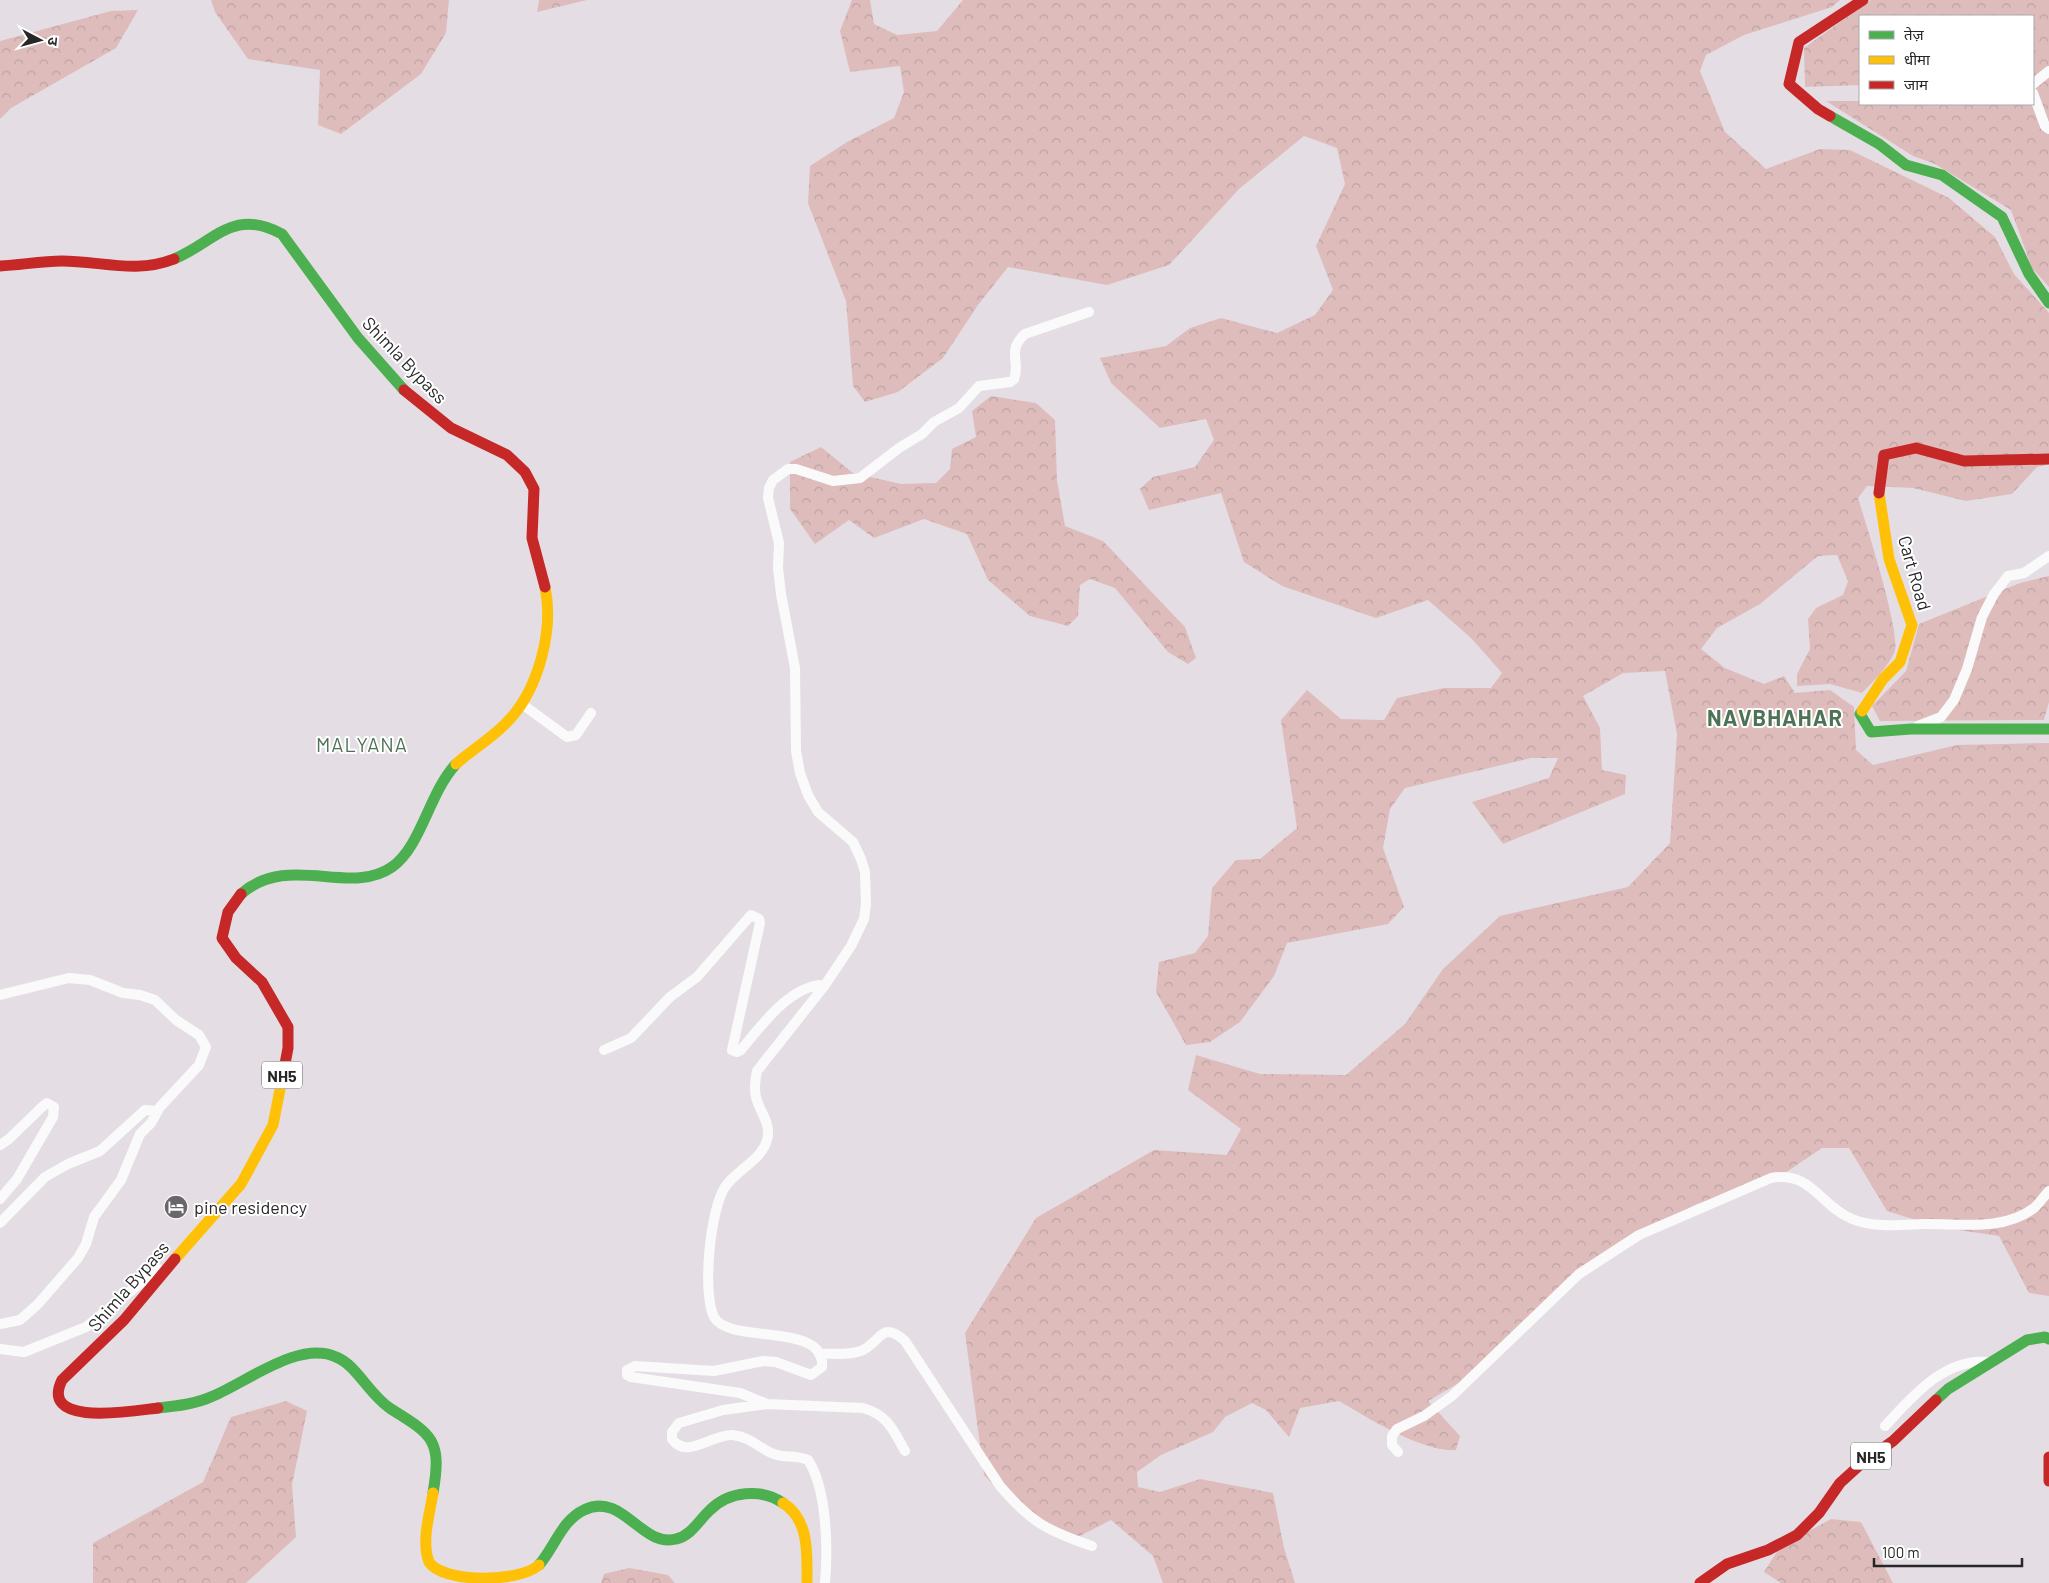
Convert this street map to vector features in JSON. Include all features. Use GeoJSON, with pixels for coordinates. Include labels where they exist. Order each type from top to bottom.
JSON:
{"type":"FeatureCollection","features":[{"type":"Feature","properties":{"kind":"main road"},"geometry":{"type":"LineString","coordinates":[[1863,0],[1799,42],[1789,84],[1818,110],[1879,144],[1906,165],[1942,175],[2002,217],[2029,274],[2049,303]]}},
{"type":"Feature","properties":{"kind":"main road","name":"Shimla Bypass"},"geometry":{"type":"LineString","coordinates":[[0,266],[59,261],[137,267],[151,266],[173,259],[221,232],[252,222],[264,222],[282,234],[342,319],[394,378],[429,411],[451,428],[509,455],[522,467],[534,486],[532,538],[546,592],[546,626],[532,680],[522,704],[509,721],[452,767],[437,788],[405,853],[392,868],[376,875],[290,873],[269,877],[251,886],[236,898],[224,917],[222,938],[236,958],[262,982],[278,1006],[288,1027],[288,1048],[273,1125],[259,1154],[241,1184],[214,1212],[124,1320],[62,1380],[58,1393],[66,1406],[92,1414],[173,1408],[212,1397],[277,1364],[312,1354],[323,1353],[339,1357],[374,1397],[392,1411],[419,1427],[432,1439],[436,1454],[436,1479],[426,1534],[426,1554],[431,1568],[440,1578],[456,1582],[475,1583],[504,1581],[525,1576],[541,1562],[579,1512],[596,1506],[612,1507],[653,1536],[664,1541],[676,1540],[688,1533],[713,1506],[735,1494],[754,1491],[777,1498],[796,1515],[804,1535],[807,1583]]}},
{"type":"Feature","properties":{"kind":"main road","name":"Cart Road"},"geometry":{"type":"LineString","coordinates":[[2049,459],[1964,461],[1916,448],[1884,456],[1879,496],[1889,559],[1912,625],[1900,662],[1883,679],[1860,714],[1871,732],[1911,729],[2049,728]]}},
{"type":"Feature","properties":{"kind":"main road","name":"NH5"},"geometry":{"type":"LineString","coordinates":[[1700,1583],[1727,1564],[1768,1550],[1797,1535],[1819,1513],[1840,1483],[1862,1463],[1893,1441],[1948,1389],[2027,1340],[2045,1337],[2049,1339]]}},
{"type":"Feature","properties":{"kind":"main road"},"geometry":{"type":"LineString","coordinates":[[2049,1457],[2049,1480]]}},
{"type":"Feature","properties":{"kind":"street"},"geometry":{"type":"LineString","coordinates":[[2034,83],[2049,71]]}},
{"type":"Feature","properties":{"kind":"street"},"geometry":{"type":"LineString","coordinates":[[2034,96],[2045,126],[2049,129]]}},
{"type":"Feature","properties":{"kind":"street"},"geometry":{"type":"LineString","coordinates":[[767,1404],[740,1393],[631,1377],[627,1375],[627,1370],[635,1366],[714,1371],[763,1361],[776,1362],[811,1375],[822,1367],[822,1360],[819,1354],[811,1346],[795,1340],[730,1328],[716,1320],[710,1308],[708,1292],[709,1252],[718,1206],[724,1188],[734,1176],[760,1153],[768,1140],[768,1127],[756,1099],[754,1085],[758,1071],[825,985],[851,946],[864,919],[865,872],[852,842],[818,812],[800,773],[796,751],[795,668],[781,594],[778,568],[779,543],[768,498],[769,488],[773,480],[788,469],[796,469],[833,481],[860,478],[899,448],[922,434],[934,422],[959,408],[979,386],[1010,382],[1014,378],[1014,351],[1018,340],[1025,334],[1089,312]]}},
{"type":"Feature","properties":{"kind":"street"},"geometry":{"type":"LineString","coordinates":[[1911,729],[1941,717],[1954,700],[1967,669],[1982,617],[1994,594],[2008,576],[2024,573],[2049,556]]}},
{"type":"Feature","properties":{"kind":"street"},"geometry":{"type":"LineString","coordinates":[[522,704],[567,737],[576,735],[591,713]]}},
{"type":"Feature","properties":{"kind":"street"},"geometry":{"type":"LineString","coordinates":[[604,1050],[631,1038],[670,997],[702,972],[751,915],[759,918],[759,931],[732,1050],[738,1052],[773,1013],[800,990],[808,986],[825,985]]}},
{"type":"Feature","properties":{"kind":"street"},"geometry":{"type":"LineString","coordinates":[[0,995],[69,978],[79,978],[123,993],[155,1000],[176,1020],[200,1035],[206,1047],[204,1057],[199,1065],[157,1111],[151,1122],[140,1134],[121,1180],[94,1217],[86,1244],[78,1258],[38,1304],[20,1320],[0,1324]]}},
{"type":"Feature","properties":{"kind":"street"},"geometry":{"type":"LineString","coordinates":[[0,1145],[9,1139],[47,1103],[54,1107],[54,1117],[17,1179],[0,1199]]}},
{"type":"Feature","properties":{"kind":"street"},"geometry":{"type":"LineString","coordinates":[[0,1223],[45,1177],[61,1167],[100,1151],[145,1110],[157,1111]]}},
{"type":"Feature","properties":{"kind":"street"},"geometry":{"type":"LineString","coordinates":[[1398,1452],[1392,1445],[1392,1436],[1397,1429],[1424,1416],[1452,1396],[1579,1274],[1639,1235],[1771,1178],[1784,1176],[1797,1178],[1850,1218],[1867,1224],[1886,1225],[1932,1224],[1960,1226],[1990,1224],[2015,1218],[2034,1208],[2049,1191]]}},
{"type":"Feature","properties":{"kind":"street"},"geometry":{"type":"LineString","coordinates":[[0,1349],[24,1352],[86,1327],[159,1268],[178,1256]]}},
{"type":"Feature","properties":{"kind":"street"},"geometry":{"type":"LineString","coordinates":[[819,1354],[863,1350],[882,1333],[897,1334],[905,1341],[1000,1486],[1017,1506],[1034,1522],[1055,1534],[1092,1546]]}},
{"type":"Feature","properties":{"kind":"street"},"geometry":{"type":"LineString","coordinates":[[1885,1426],[1919,1391],[1935,1378],[1966,1362],[1989,1362]]}},
{"type":"Feature","properties":{"kind":"street"},"geometry":{"type":"LineString","coordinates":[[825,1583],[828,1542],[816,1479],[808,1460],[800,1456],[772,1454],[743,1437],[730,1435],[684,1448],[676,1446],[672,1439],[672,1432],[679,1423],[723,1410],[767,1404],[863,1408],[878,1412],[890,1424],[905,1451]]}},
{"type":"Feature","properties":{"kind":"green space"},"geometry":{"type":"Polygon","coordinates":[[[211,0],[449,0],[446,33],[421,74],[341,134],[318,125],[320,70],[248,59],[215,12],[211,0]]]}},
{"type":"Feature","properties":{"kind":"green space"},"geometry":{"type":"Polygon","coordinates":[[[539,0],[587,0],[537,12],[539,0]]]}},
{"type":"Feature","properties":{"kind":"green space"},"geometry":{"type":"Polygon","coordinates":[[[852,0],[870,0],[874,24],[897,35],[937,31],[963,0],[1840,0],[1832,7],[1744,35],[1706,55],[1700,71],[1725,132],[1766,169],[1820,149],[1850,150],[1949,198],[1995,237],[2014,274],[2049,313],[2049,464],[2037,467],[2012,494],[1966,501],[1913,488],[1867,486],[1858,498],[1888,600],[1895,639],[1895,650],[1876,679],[1862,693],[1830,684],[1797,686],[1797,674],[1810,649],[1808,619],[1816,608],[1843,595],[1848,581],[1837,555],[1818,556],[1760,604],[1717,628],[1701,649],[1725,668],[1764,684],[1784,676],[1795,693],[1830,690],[1854,707],[1856,750],[1873,765],[1957,745],[2049,743],[2049,1296],[2029,1293],[1999,1236],[1938,1227],[1887,1211],[1849,1148],[1822,1148],[1776,1179],[1697,1204],[1591,1261],[1464,1380],[1428,1401],[1460,1436],[1456,1450],[1428,1446],[1396,1433],[1339,1401],[1300,1408],[1289,1437],[1266,1410],[1252,1403],[1225,1417],[1213,1432],[1161,1455],[1137,1472],[1138,1487],[1160,1492],[1200,1479],[1273,1493],[1284,1548],[1295,1583],[1163,1583],[1153,1556],[1111,1520],[1068,1542],[1030,1522],[984,1475],[965,1333],[1036,1218],[1154,1150],[1227,1155],[1241,1129],[1188,1090],[1196,1055],[1260,1074],[1346,1075],[1405,1024],[1443,969],[1500,916],[1628,887],[1670,843],[1677,734],[1665,671],[1623,673],[1583,696],[1600,728],[1602,770],[1626,775],[1625,794],[1503,844],[1472,802],[1549,778],[1558,758],[1531,758],[1405,788],[1390,809],[1383,848],[1404,907],[1388,924],[1287,943],[1274,976],[1240,1022],[1210,1042],[1186,1045],[1156,992],[1159,962],[1195,953],[1208,936],[1212,888],[1236,860],[1260,859],[1297,828],[1281,720],[1307,690],[1341,719],[1384,720],[1397,698],[1444,688],[1491,688],[1502,673],[1472,639],[1428,600],[1376,618],[1282,586],[1244,562],[1221,493],[1149,510],[1140,489],[1153,477],[1195,467],[1214,440],[1206,419],[1160,428],[1111,383],[1100,358],[1166,346],[1190,328],[1221,318],[1277,333],[1315,315],[1333,290],[1316,246],[1345,184],[1337,148],[1304,136],[1239,189],[1169,265],[1107,285],[1008,267],[978,305],[943,358],[898,392],[865,402],[853,386],[846,301],[808,203],[810,166],[847,142],[894,118],[904,92],[900,66],[850,72],[840,31],[852,0]]]}},
{"type":"Feature","properties":{"kind":"green space"},"geometry":{"type":"Polygon","coordinates":[[[1871,0],[2049,0],[2049,287],[2032,268],[2011,210],[1935,164],[1913,156],[1826,101],[1859,101],[1859,105],[2034,105],[2034,15],[1859,15],[1859,85],[1805,87],[1804,48],[1871,0]]]}},
{"type":"Feature","properties":{"kind":"green space"},"geometry":{"type":"Polygon","coordinates":[[[138,10],[116,48],[11,108],[0,119],[0,41],[111,11],[138,10]]]}},
{"type":"Feature","properties":{"kind":"green space"},"geometry":{"type":"Polygon","coordinates":[[[991,396],[1036,403],[1055,420],[1057,480],[1065,526],[1103,541],[1185,627],[1196,658],[1188,664],[1168,652],[1115,588],[1090,579],[1080,585],[1078,616],[1068,626],[1030,616],[988,580],[967,534],[924,519],[874,538],[849,520],[815,544],[790,509],[790,462],[821,447],[853,473],[901,484],[936,483],[950,469],[952,449],[976,437],[972,411],[991,396]]]}},
{"type":"Feature","properties":{"kind":"green space"},"geometry":{"type":"Polygon","coordinates":[[[2049,576],[2049,702],[2044,720],[1880,721],[1872,706],[1906,671],[1919,624],[2020,583],[2049,576]]]}},
{"type":"Feature","properties":{"kind":"green space"},"geometry":{"type":"Polygon","coordinates":[[[286,1401],[307,1411],[292,1485],[296,1537],[246,1583],[93,1583],[93,1543],[203,1482],[231,1417],[286,1401]]]}},
{"type":"Feature","properties":{"kind":"green space"},"geometry":{"type":"Polygon","coordinates":[[[1831,1519],[1861,1522],[1893,1583],[1781,1583],[1764,1572],[1780,1547],[1831,1519]]]}},
{"type":"Feature","properties":{"kind":"green space"},"geometry":{"type":"Polygon","coordinates":[[[629,1568],[668,1575],[675,1583],[601,1583],[604,1574],[629,1568]]]}},
{"type":"Feature","properties":{"kind":"traffic: fast"},"geometry":{"type":"LineString","coordinates":[[1830,116],[1879,144],[1906,165],[1942,175],[2002,217],[2029,274],[2049,303]]}},
{"type":"Feature","properties":{"kind":"traffic: fast"},"geometry":{"type":"LineString","coordinates":[[174,259],[213,236],[237,226],[250,224],[265,227],[282,234],[358,338],[404,390]]}},
{"type":"Feature","properties":{"kind":"traffic: fast"},"geometry":{"type":"LineString","coordinates":[[1862,711],[1860,714],[1871,732],[1911,729],[2049,729]]}},
{"type":"Feature","properties":{"kind":"traffic: fast"},"geometry":{"type":"LineString","coordinates":[[241,894],[260,882],[279,876],[299,875],[357,878],[375,875],[392,867],[410,847],[439,790],[456,764]]}},
{"type":"Feature","properties":{"kind":"traffic: fast"},"geometry":{"type":"LineString","coordinates":[[1936,1400],[1948,1389],[2027,1340],[2045,1337],[2049,1339]]}},
{"type":"Feature","properties":{"kind":"traffic: fast"},"geometry":{"type":"LineString","coordinates":[[158,1408],[207,1399],[290,1358],[321,1353],[336,1357],[357,1373],[383,1403],[417,1426],[431,1441],[435,1450],[436,1461],[433,1493]]}},
{"type":"Feature","properties":{"kind":"traffic: fast"},"geometry":{"type":"LineString","coordinates":[[539,1565],[570,1520],[584,1510],[598,1506],[610,1508],[621,1513],[652,1536],[664,1540],[676,1539],[686,1535],[710,1510],[726,1499],[736,1495],[765,1495],[783,1503]]}},
{"type":"Feature","properties":{"kind":"traffic: slow"},"geometry":{"type":"LineString","coordinates":[[1862,711],[1883,679],[1900,662],[1912,625],[1889,559],[1879,493]]}},
{"type":"Feature","properties":{"kind":"traffic: slow"},"geometry":{"type":"LineString","coordinates":[[456,764],[503,726],[520,707],[529,692],[542,657],[545,639],[547,621],[545,587]]}},
{"type":"Feature","properties":{"kind":"traffic: slow"},"geometry":{"type":"LineString","coordinates":[[175,1259],[241,1184],[273,1125],[285,1064]]}},
{"type":"Feature","properties":{"kind":"traffic: slow"},"geometry":{"type":"LineString","coordinates":[[433,1493],[426,1545],[429,1562],[437,1569],[449,1574],[481,1578],[515,1575],[529,1571],[539,1565]]}},
{"type":"Feature","properties":{"kind":"traffic: slow"},"geometry":{"type":"LineString","coordinates":[[783,1503],[792,1510],[802,1528],[807,1550],[807,1583]]}},
{"type":"Feature","properties":{"kind":"traffic: jam"},"geometry":{"type":"LineString","coordinates":[[1830,116],[1818,109],[1789,84],[1799,42],[1863,0]]}},
{"type":"Feature","properties":{"kind":"traffic: jam"},"geometry":{"type":"LineString","coordinates":[[0,266],[62,261],[118,266],[146,266],[174,259]]}},
{"type":"Feature","properties":{"kind":"traffic: jam"},"geometry":{"type":"LineString","coordinates":[[404,390],[451,428],[507,455],[525,472],[534,489],[532,538],[545,587]]}},
{"type":"Feature","properties":{"kind":"traffic: jam"},"geometry":{"type":"LineString","coordinates":[[1879,493],[1884,455],[1916,448],[1964,461],[2049,459]]}},
{"type":"Feature","properties":{"kind":"traffic: jam"},"geometry":{"type":"LineString","coordinates":[[241,894],[228,912],[222,938],[236,958],[262,982],[288,1027],[288,1048],[285,1064]]}},
{"type":"Feature","properties":{"kind":"traffic: jam"},"geometry":{"type":"LineString","coordinates":[[158,1408],[113,1413],[77,1411],[64,1405],[58,1395],[62,1380],[124,1320],[175,1259]]}},
{"type":"Feature","properties":{"kind":"traffic: jam"},"geometry":{"type":"LineString","coordinates":[[1700,1583],[1727,1564],[1768,1550],[1797,1535],[1819,1513],[1840,1483],[1862,1463],[1893,1441],[1936,1400]]}},
{"type":"Feature","properties":{"kind":"traffic: jam"},"geometry":{"type":"LineString","coordinates":[[2049,1457],[2049,1481]]}},
{"type":"Feature","properties":{"kind":"place","name":"pine residency"},"geometry":{"type":"Point","coordinates":[176,1207]}},
{"type":"Feature","properties":{"kind":"district","name":"NAVBHAHAR"},"geometry":{"type":"Point","coordinates":[1775,717]}},
{"type":"Feature","properties":{"kind":"district","name":"MALYANA"},"geometry":{"type":"Point","coordinates":[362,744]}}]}
